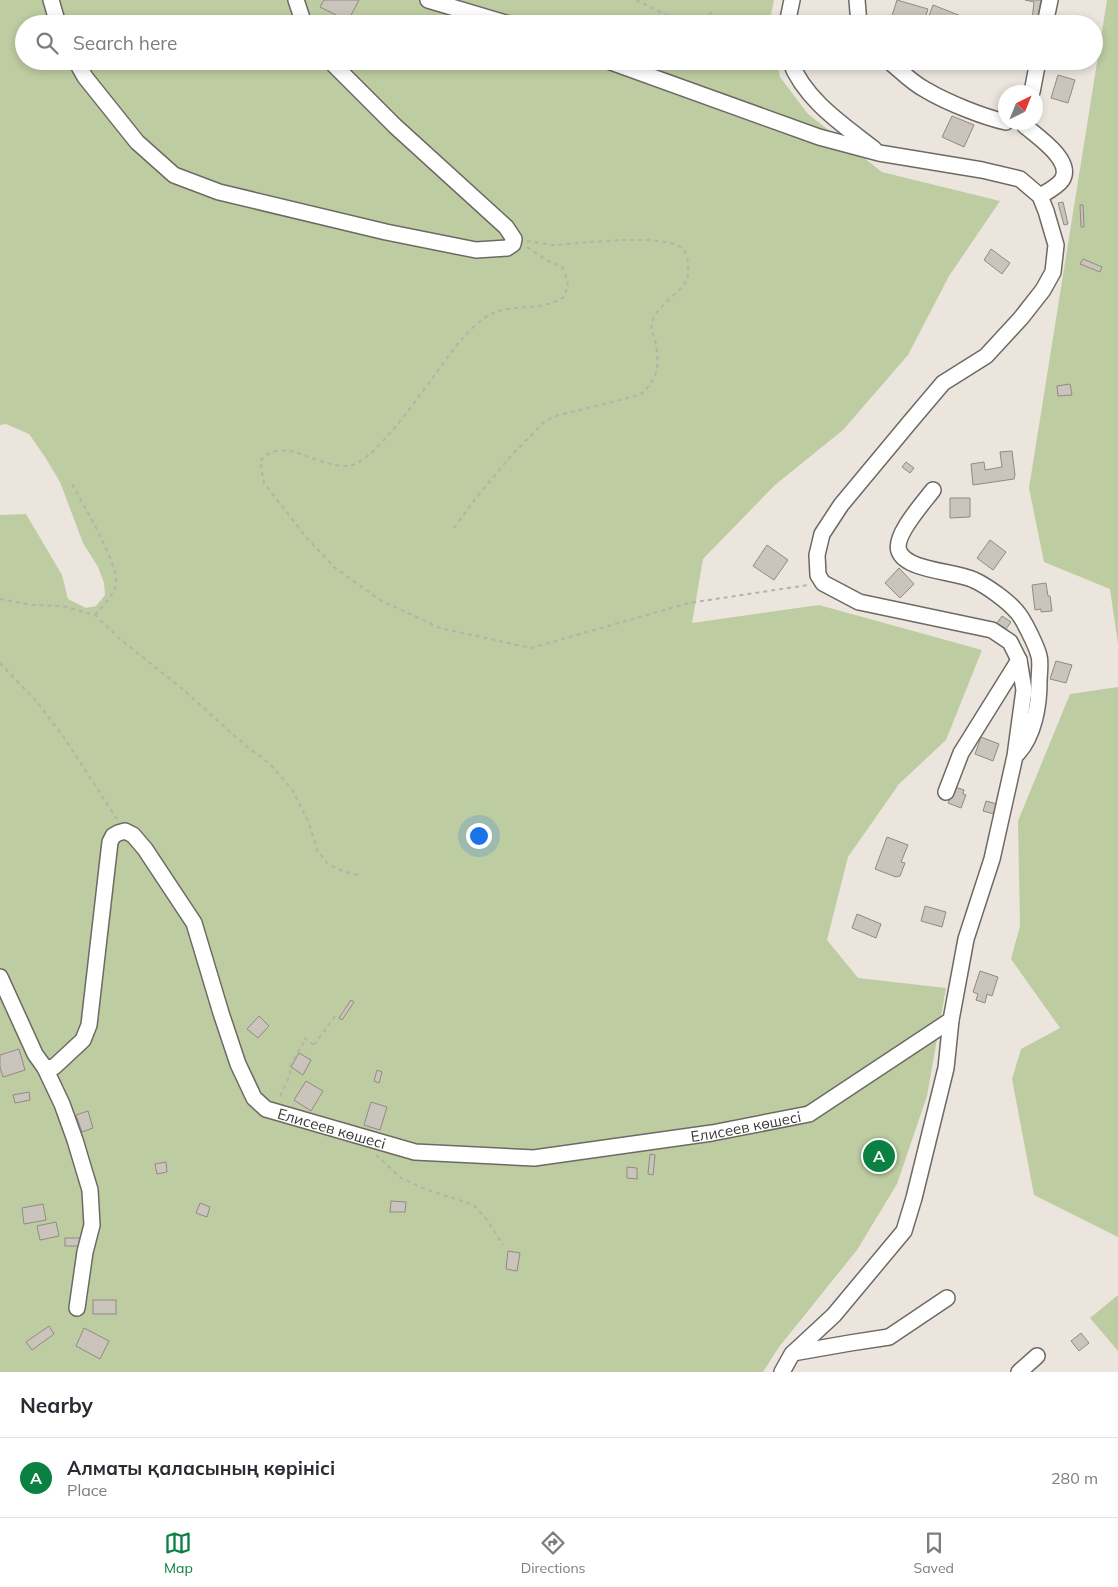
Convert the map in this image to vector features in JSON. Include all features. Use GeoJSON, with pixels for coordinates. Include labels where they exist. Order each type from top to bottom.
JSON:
{"type":"FeatureCollection","features":[{"type":"Feature","properties":{"kind":"street"},"geometry":{"type":"LineString","coordinates":[[50,0],[55,15]]}},
{"type":"Feature","properties":{"kind":"street"},"geometry":{"type":"LineString","coordinates":[[296,0],[301,15]]}},
{"type":"Feature","properties":{"kind":"street"},"geometry":{"type":"LineString","coordinates":[[428,0],[479,15]]}},
{"type":"Feature","properties":{"kind":"street"},"geometry":{"type":"LineString","coordinates":[[788,15],[792,0]]}},
{"type":"Feature","properties":{"kind":"street"},"geometry":{"type":"LineString","coordinates":[[857,0],[858,15]]}},
{"type":"Feature","properties":{"kind":"street"},"geometry":{"type":"LineString","coordinates":[[1047,15],[1050,0]]}},
{"type":"Feature","properties":{"kind":"street"},"geometry":{"type":"LineString","coordinates":[[81,70],[137,142],[174,175],[219,192],[386,232],[476,250],[507,248],[512,244],[514,239],[506,227],[395,126],[339,70]]}},
{"type":"Feature","properties":{"kind":"street"},"geometry":{"type":"LineString","coordinates":[[633,70],[819,137],[879,153],[982,170],[1020,179],[1040,196],[1056,245],[1053,272],[1022,318],[986,356],[943,383],[841,505],[822,534],[817,555],[818,575],[824,583],[859,602],[992,630],[1010,642],[1019,660],[1024,690],[1015,756],[992,859],[966,939],[950,1020],[946,1068],[924,1162],[904,1231],[834,1315],[792,1354],[782,1372]]}},
{"type":"Feature","properties":{"kind":"street"},"geometry":{"type":"LineString","coordinates":[[794,70],[813,99],[879,153]]}},
{"type":"Feature","properties":{"kind":"street"},"geometry":{"type":"LineString","coordinates":[[900,70],[926,91],[998,120]]}},
{"type":"Feature","properties":{"kind":"street"},"geometry":{"type":"LineString","coordinates":[[1033,85],[1036,70]]}},
{"type":"Feature","properties":{"kind":"street"},"geometry":{"type":"LineString","coordinates":[[1031,130],[1052,149],[1064,165],[1065,173],[1061,180],[1040,196]]}},
{"type":"Feature","properties":{"kind":"street"},"geometry":{"type":"LineString","coordinates":[[933,490],[900,535],[898,548],[901,556],[913,564],[974,580],[1000,597],[1017,612],[1040,656],[1039,687],[1035,716],[1026,743],[1015,756]]}},
{"type":"Feature","properties":{"kind":"street"},"geometry":{"type":"LineString","coordinates":[[946,792],[961,753],[1019,660]]}},
{"type":"Feature","properties":{"kind":"street"},"geometry":{"type":"LineString","coordinates":[[45,1068],[54,1067],[83,1040],[89,1025],[110,842],[112,836],[126,831]]}},
{"type":"Feature","properties":{"kind":"street","name":"Елисеев көшесі"},"geometry":{"type":"LineString","coordinates":[[126,831],[133,835],[144,849],[194,923],[238,1064],[254,1098],[266,1109],[415,1152],[534,1158],[712,1133],[810,1114],[950,1020]]}},
{"type":"Feature","properties":{"kind":"street"},"geometry":{"type":"LineString","coordinates":[[0,976],[35,1054],[45,1068],[72,1132],[90,1190],[92,1225],[85,1252],[77,1308]]}},
{"type":"Feature","properties":{"kind":"street"},"geometry":{"type":"LineString","coordinates":[[792,1354],[850,1342],[889,1337],[947,1298]]}},
{"type":"Feature","properties":{"kind":"street"},"geometry":{"type":"LineString","coordinates":[[1019,1372],[1037,1356]]}},
{"type":"Feature","properties":{"kind":"path"},"geometry":{"type":"LineString","coordinates":[[636,0],[667,15]]}},
{"type":"Feature","properties":{"kind":"path"},"geometry":{"type":"LineString","coordinates":[[708,15],[712,12]]}},
{"type":"Feature","properties":{"kind":"path"},"geometry":{"type":"LineString","coordinates":[[454,528],[504,464],[545,421],[560,415],[632,398],[640,395],[648,388],[656,375],[658,360],[650,326],[655,315],[686,281],[688,269],[687,255],[684,249],[677,245],[658,242],[609,240],[555,245],[514,239]]}},
{"type":"Feature","properties":{"kind":"path"},"geometry":{"type":"LineString","coordinates":[[514,239],[546,260],[562,267],[568,281],[565,296],[556,302],[540,307],[507,309],[485,318],[462,339],[389,434],[362,461],[350,466],[341,465],[319,461],[289,451],[271,452],[260,462],[264,483],[306,537],[334,567],[380,600],[440,628],[531,648],[689,603],[824,583]]}},
{"type":"Feature","properties":{"kind":"path"},"geometry":{"type":"LineString","coordinates":[[72,484],[116,572],[116,583],[112,595],[95,615]]}},
{"type":"Feature","properties":{"kind":"path"},"geometry":{"type":"LineString","coordinates":[[0,599],[32,605],[63,606],[95,615],[120,639],[180,687],[270,765],[292,789],[309,824],[317,850],[328,864],[342,871],[358,875]]}},
{"type":"Feature","properties":{"kind":"path"},"geometry":{"type":"LineString","coordinates":[[0,663],[38,703],[63,736],[126,831]]}},
{"type":"Feature","properties":{"kind":"path"},"geometry":{"type":"LineString","coordinates":[[280,1096],[289,1078],[290,1066],[305,1039],[316,1046],[335,1016]]}},
{"type":"Feature","properties":{"kind":"path"},"geometry":{"type":"LineString","coordinates":[[363,1137],[378,1157],[401,1178],[425,1190],[474,1205],[504,1245]]}},
{"type":"Feature","properties":{"kind":"green space"},"geometry":{"type":"Polygon","coordinates":[[[0,0],[774,0],[771,15],[15,15],[15,70],[779,70],[780,77],[808,114],[882,172],[1000,201],[949,276],[908,355],[843,430],[775,485],[703,559],[692,623],[819,605],[982,650],[946,740],[899,784],[848,857],[827,940],[858,978],[946,988],[927,1096],[897,1184],[857,1250],[779,1347],[763,1372],[0,1372],[0,515],[26,514],[62,575],[68,599],[86,608],[96,606],[105,595],[104,583],[98,567],[83,543],[60,482],[45,457],[29,434],[6,424],[0,425],[0,0]]]}},
{"type":"Feature","properties":{"kind":"green space"},"geometry":{"type":"Polygon","coordinates":[[[1107,0],[1118,0],[1118,644],[1110,589],[1044,562],[1029,488],[1096,70],[1103,70],[1103,25],[1107,0]]]}},
{"type":"Feature","properties":{"kind":"green space"},"geometry":{"type":"Polygon","coordinates":[[[1118,687],[1118,1237],[1034,1195],[1012,1079],[1021,1049],[1060,1028],[1011,959],[1020,926],[1018,821],[1070,694],[1118,687]]]}},
{"type":"Feature","properties":{"kind":"green space"},"geometry":{"type":"Polygon","coordinates":[[[1118,1295],[1118,1351],[1090,1318],[1118,1295]]]}},
{"type":"Feature","properties":{"kind":"building"},"geometry":{"type":"Polygon","coordinates":[[[324,0],[359,0],[351,15],[336,15],[320,7],[324,0]]]}},
{"type":"Feature","properties":{"kind":"building"},"geometry":{"type":"Polygon","coordinates":[[[897,0],[928,9],[926,15],[892,15],[897,0]]]}},
{"type":"Feature","properties":{"kind":"building"},"geometry":{"type":"Polygon","coordinates":[[[1025,0],[1041,0],[1038,15],[1033,15],[1034,2],[1025,0]]]}},
{"type":"Feature","properties":{"kind":"building"},"geometry":{"type":"Polygon","coordinates":[[[933,5],[958,15],[929,15],[933,5]]]}},
{"type":"Feature","properties":{"kind":"building"},"geometry":{"type":"Polygon","coordinates":[[[1058,75],[1075,80],[1068,103],[1051,98],[1058,75]]]}},
{"type":"Feature","properties":{"kind":"building"},"geometry":{"type":"Polygon","coordinates":[[[952,116],[974,125],[964,147],[942,137],[952,116]]]}},
{"type":"Feature","properties":{"kind":"building"},"geometry":{"type":"Polygon","coordinates":[[[1063,202],[1068,224],[1064,225],[1058,203],[1063,202]]]}},
{"type":"Feature","properties":{"kind":"building"},"geometry":{"type":"Polygon","coordinates":[[[1080,205],[1083,205],[1084,227],[1081,227],[1080,205]]]}},
{"type":"Feature","properties":{"kind":"building"},"geometry":{"type":"Polygon","coordinates":[[[991,249],[1010,263],[1002,274],[984,260],[991,249]]]}},
{"type":"Feature","properties":{"kind":"building"},"geometry":{"type":"Polygon","coordinates":[[[1083,259],[1102,267],[1100,272],[1080,264],[1083,259]]]}},
{"type":"Feature","properties":{"kind":"building"},"geometry":{"type":"Polygon","coordinates":[[[1070,384],[1072,395],[1058,396],[1057,386],[1070,384]]]}},
{"type":"Feature","properties":{"kind":"building"},"geometry":{"type":"Polygon","coordinates":[[[1012,451],[1014,479],[973,485],[971,464],[984,462],[985,470],[1002,467],[1000,452],[1012,451]]]}},
{"type":"Feature","properties":{"kind":"building"},"geometry":{"type":"Polygon","coordinates":[[[906,462],[914,468],[910,473],[902,467],[906,462]]]}},
{"type":"Feature","properties":{"kind":"building"},"geometry":{"type":"Polygon","coordinates":[[[950,498],[970,498],[970,517],[950,518],[950,498]]]}},
{"type":"Feature","properties":{"kind":"building"},"geometry":{"type":"Polygon","coordinates":[[[990,540],[1006,552],[993,570],[977,558],[990,540]]]}},
{"type":"Feature","properties":{"kind":"building"},"geometry":{"type":"Polygon","coordinates":[[[767,545],[788,560],[774,580],[753,566],[767,545]]]}},
{"type":"Feature","properties":{"kind":"building"},"geometry":{"type":"Polygon","coordinates":[[[899,568],[914,584],[900,598],[885,583],[899,568]]]}},
{"type":"Feature","properties":{"kind":"building"},"geometry":{"type":"Polygon","coordinates":[[[1046,583],[1052,611],[1041,612],[1041,609],[1035,610],[1032,585],[1046,583]]]}},
{"type":"Feature","properties":{"kind":"building"},"geometry":{"type":"Polygon","coordinates":[[[1002,616],[1011,622],[1006,629],[997,623],[1002,616]]]}},
{"type":"Feature","properties":{"kind":"building"},"geometry":{"type":"Polygon","coordinates":[[[1056,661],[1072,665],[1066,683],[1050,679],[1056,661]]]}},
{"type":"Feature","properties":{"kind":"building"},"geometry":{"type":"Polygon","coordinates":[[[981,737],[999,744],[993,761],[975,754],[981,737]]]}},
{"type":"Feature","properties":{"kind":"building"},"geometry":{"type":"Polygon","coordinates":[[[955,787],[964,790],[963,794],[966,795],[961,808],[948,803],[955,787]]]}},
{"type":"Feature","properties":{"kind":"building"},"geometry":{"type":"Polygon","coordinates":[[[986,801],[997,804],[994,814],[983,811],[986,801]]]}},
{"type":"Feature","properties":{"kind":"building"},"geometry":{"type":"Polygon","coordinates":[[[887,837],[908,845],[901,862],[905,863],[900,876],[896,877],[875,869],[887,837]]]}},
{"type":"Feature","properties":{"kind":"building"},"geometry":{"type":"Polygon","coordinates":[[[925,906],[946,912],[942,927],[921,921],[925,906]]]}},
{"type":"Feature","properties":{"kind":"building"},"geometry":{"type":"Polygon","coordinates":[[[857,914],[881,924],[876,938],[852,928],[857,914]]]}},
{"type":"Feature","properties":{"kind":"building"},"geometry":{"type":"Polygon","coordinates":[[[980,971],[998,977],[992,996],[987,994],[985,1003],[976,1000],[978,994],[973,992],[980,971]]]}},
{"type":"Feature","properties":{"kind":"building"},"geometry":{"type":"Polygon","coordinates":[[[351,1000],[354,1002],[342,1020],[339,1018],[351,1000]]]}},
{"type":"Feature","properties":{"kind":"building"},"geometry":{"type":"Polygon","coordinates":[[[259,1016],[269,1026],[258,1038],[247,1029],[259,1016]]]}},
{"type":"Feature","properties":{"kind":"building"},"geometry":{"type":"Polygon","coordinates":[[[19,1049],[25,1070],[3,1077],[0,1067],[0,1055],[19,1049]]]}},
{"type":"Feature","properties":{"kind":"building"},"geometry":{"type":"Polygon","coordinates":[[[299,1053],[311,1060],[303,1075],[291,1067],[299,1053]]]}},
{"type":"Feature","properties":{"kind":"building"},"geometry":{"type":"Polygon","coordinates":[[[377,1070],[382,1072],[379,1083],[374,1081],[377,1070]]]}},
{"type":"Feature","properties":{"kind":"building"},"geometry":{"type":"Polygon","coordinates":[[[306,1081],[323,1091],[311,1111],[294,1100],[306,1081]]]}},
{"type":"Feature","properties":{"kind":"building"},"geometry":{"type":"Polygon","coordinates":[[[29,1092],[30,1100],[15,1103],[13,1095],[29,1092]]]}},
{"type":"Feature","properties":{"kind":"building"},"geometry":{"type":"Polygon","coordinates":[[[371,1102],[387,1107],[380,1130],[364,1125],[371,1102]]]}},
{"type":"Feature","properties":{"kind":"building"},"geometry":{"type":"Polygon","coordinates":[[[88,1111],[93,1128],[82,1132],[76,1115],[88,1111]]]}},
{"type":"Feature","properties":{"kind":"building"},"geometry":{"type":"Polygon","coordinates":[[[650,1154],[655,1155],[653,1175],[648,1174],[650,1154]]]}},
{"type":"Feature","properties":{"kind":"building"},"geometry":{"type":"Polygon","coordinates":[[[166,1162],[167,1172],[157,1174],[155,1164],[166,1162]]]}},
{"type":"Feature","properties":{"kind":"building"},"geometry":{"type":"Polygon","coordinates":[[[627,1167],[637,1168],[637,1179],[627,1178],[627,1167]]]}},
{"type":"Feature","properties":{"kind":"building"},"geometry":{"type":"Polygon","coordinates":[[[391,1201],[406,1202],[405,1212],[390,1212],[391,1201]]]}},
{"type":"Feature","properties":{"kind":"building"},"geometry":{"type":"Polygon","coordinates":[[[200,1203],[210,1207],[207,1217],[196,1213],[200,1203]]]}},
{"type":"Feature","properties":{"kind":"building"},"geometry":{"type":"Polygon","coordinates":[[[43,1204],[46,1220],[24,1224],[22,1208],[43,1204]]]}},
{"type":"Feature","properties":{"kind":"building"},"geometry":{"type":"Polygon","coordinates":[[[56,1222],[59,1236],[40,1240],[37,1226],[56,1222]]]}},
{"type":"Feature","properties":{"kind":"building"},"geometry":{"type":"Polygon","coordinates":[[[65,1238],[81,1238],[81,1246],[65,1246],[65,1238]]]}},
{"type":"Feature","properties":{"kind":"building"},"geometry":{"type":"Polygon","coordinates":[[[508,1251],[520,1253],[517,1271],[506,1269],[508,1251]]]}},
{"type":"Feature","properties":{"kind":"building"},"geometry":{"type":"Polygon","coordinates":[[[93,1300],[116,1300],[116,1314],[93,1314],[93,1300]]]}},
{"type":"Feature","properties":{"kind":"building"},"geometry":{"type":"Polygon","coordinates":[[[49,1326],[54,1334],[32,1350],[26,1342],[49,1326]]]}},
{"type":"Feature","properties":{"kind":"building"},"geometry":{"type":"Polygon","coordinates":[[[84,1328],[109,1341],[100,1359],[76,1346],[84,1328]]]}},
{"type":"Feature","properties":{"kind":"building"},"geometry":{"type":"Polygon","coordinates":[[[1081,1333],[1089,1343],[1079,1351],[1071,1341],[1081,1333]]]}},
{"type":"Feature","properties":{"kind":"place","name":"Алматы қаласының көрінісі"},"geometry":{"type":"Point","coordinates":[879,1156]}}]}
